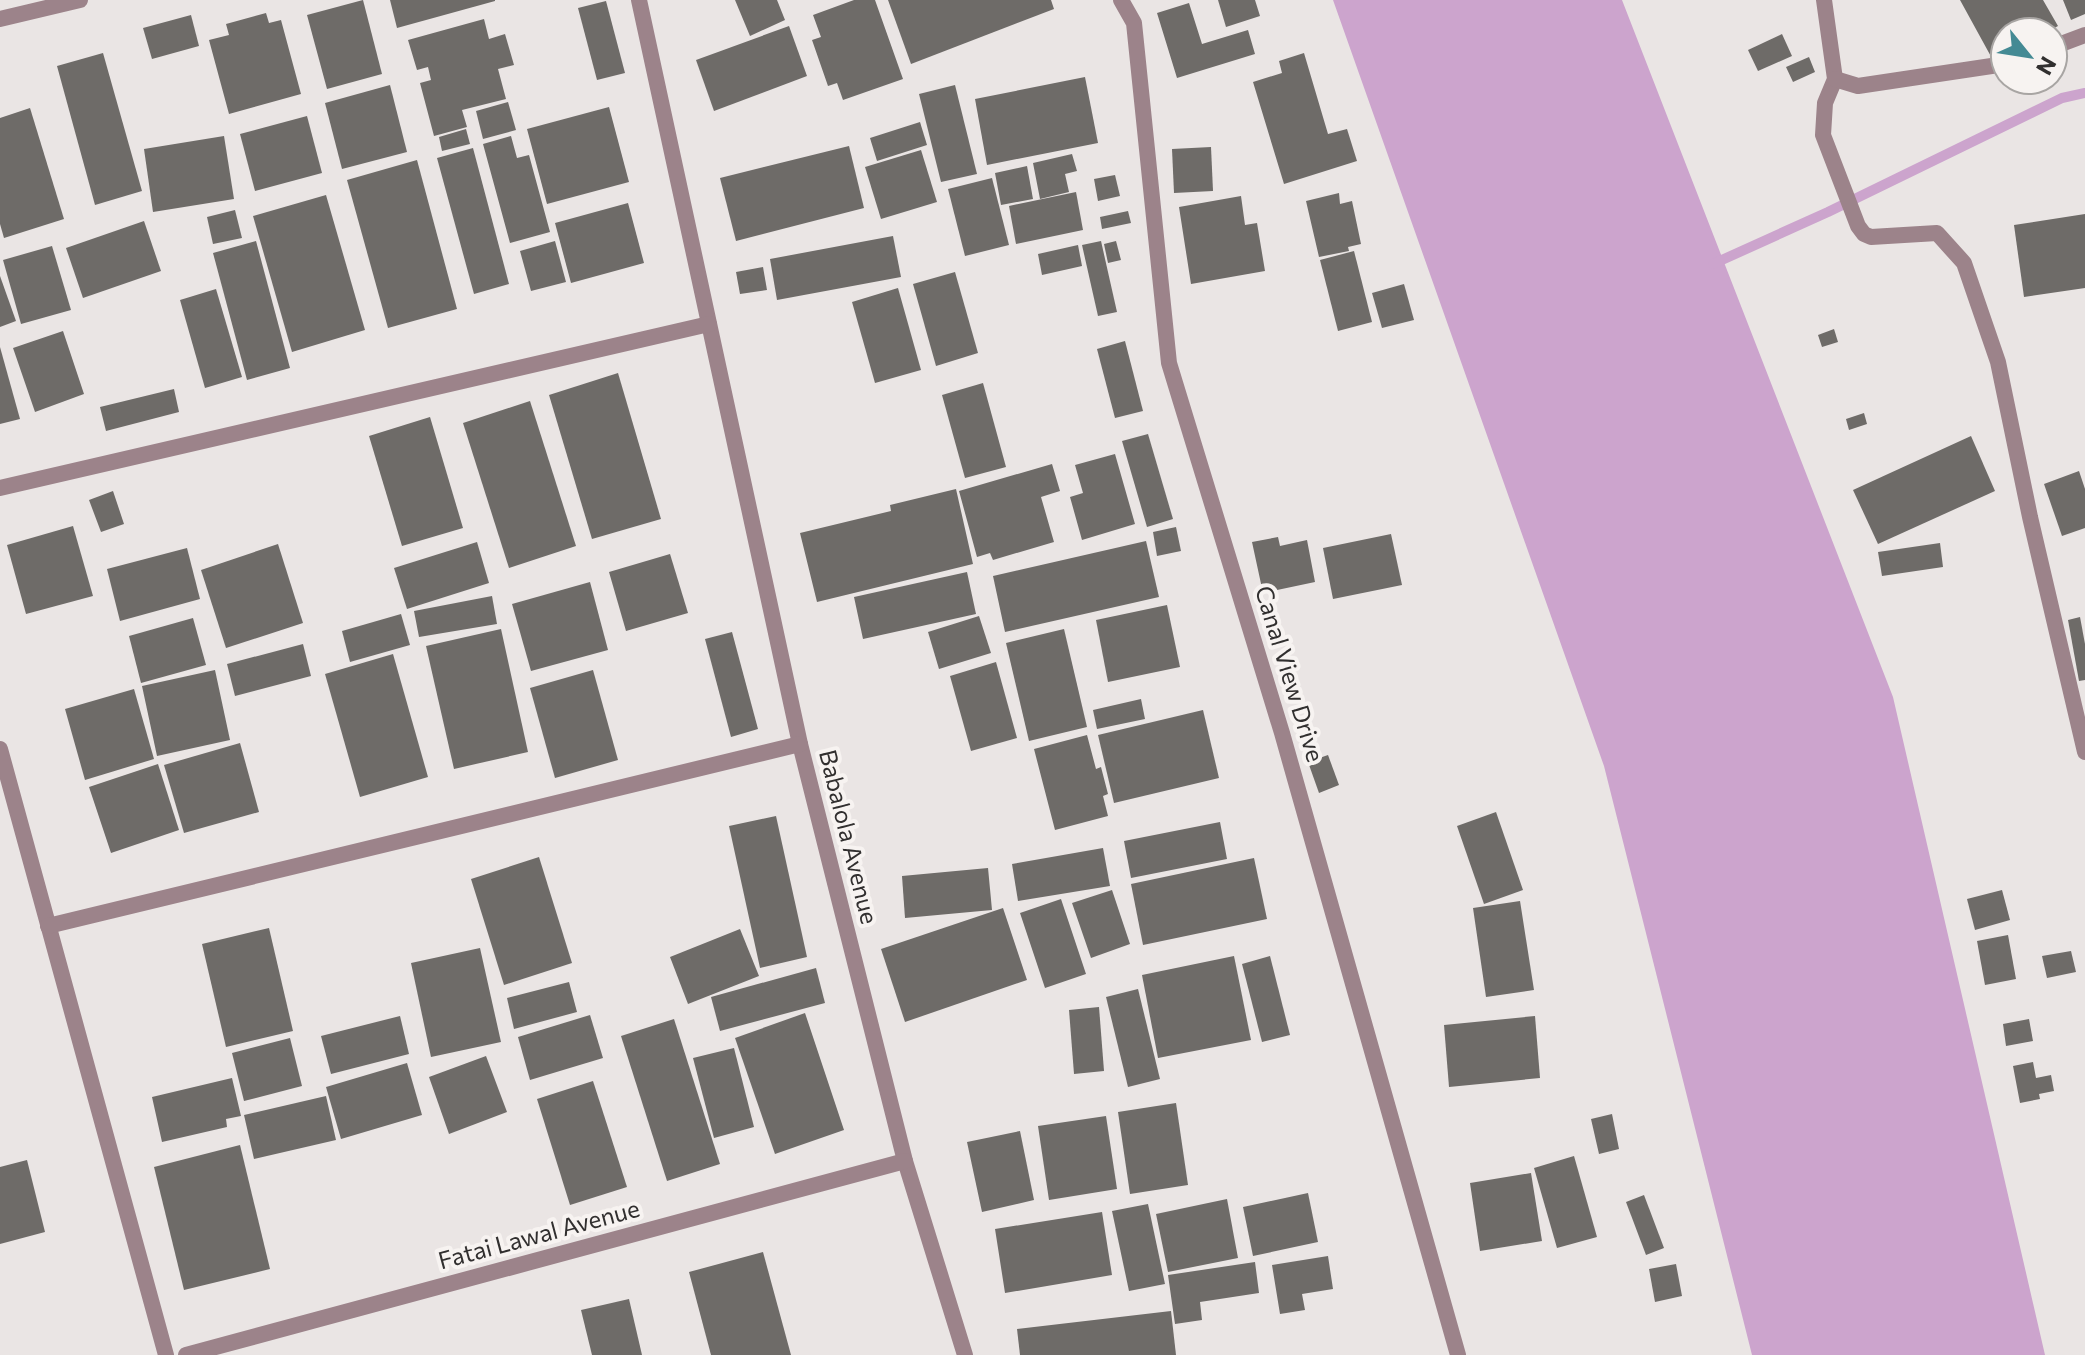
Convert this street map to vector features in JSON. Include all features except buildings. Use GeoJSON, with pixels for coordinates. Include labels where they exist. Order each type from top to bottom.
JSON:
{"type":"FeatureCollection","features":[{"type":"Feature","properties":{"kind":"street"},"geometry":{"type":"LineString","coordinates":[[0,19],[80,0]]}},
{"type":"Feature","properties":{"kind":"street","name":"Babalola Avenue"},"geometry":{"type":"LineString","coordinates":[[639,0],[800,744],[905,1161],[965,1355]]}},
{"type":"Feature","properties":{"kind":"street","name":"Canal View Drive"},"geometry":{"type":"LineString","coordinates":[[1121,0],[1134,23],[1169,363],[1282,733],[1458,1355]]}},
{"type":"Feature","properties":{"kind":"street"},"geometry":{"type":"LineString","coordinates":[[1824,0],[1835,79],[1825,103],[1823,135],[1858,226],[1871,237],[1937,233],[1964,263],[1998,362],[2030,517],[2085,752]]}},
{"type":"Feature","properties":{"kind":"street"},"geometry":{"type":"LineString","coordinates":[[1835,79],[1858,86],[1989,66]]}},
{"type":"Feature","properties":{"kind":"street"},"geometry":{"type":"LineString","coordinates":[[0,488],[709,324]]}},
{"type":"Feature","properties":{"kind":"street"},"geometry":{"type":"LineString","coordinates":[[48,926],[800,744]]}},
{"type":"Feature","properties":{"kind":"street"},"geometry":{"type":"LineString","coordinates":[[0,749],[166,1355]]}},
{"type":"Feature","properties":{"kind":"street","name":"Fatai Lawal Avenue"},"geometry":{"type":"LineString","coordinates":[[186,1355],[905,1161]]}},
{"type":"Feature","properties":{"kind":"shaded area"},"geometry":{"type":"Polygon","coordinates":[[[1333,0],[1622,0],[1893,697],[2045,1355],[1752,1355],[1604,766],[1333,0]]]}},
{"type":"Feature","properties":{"kind":"waterway"},"geometry":{"type":"LineString","coordinates":[[1713,264],[1828,212],[2062,98],[2085,93]]}}]}
